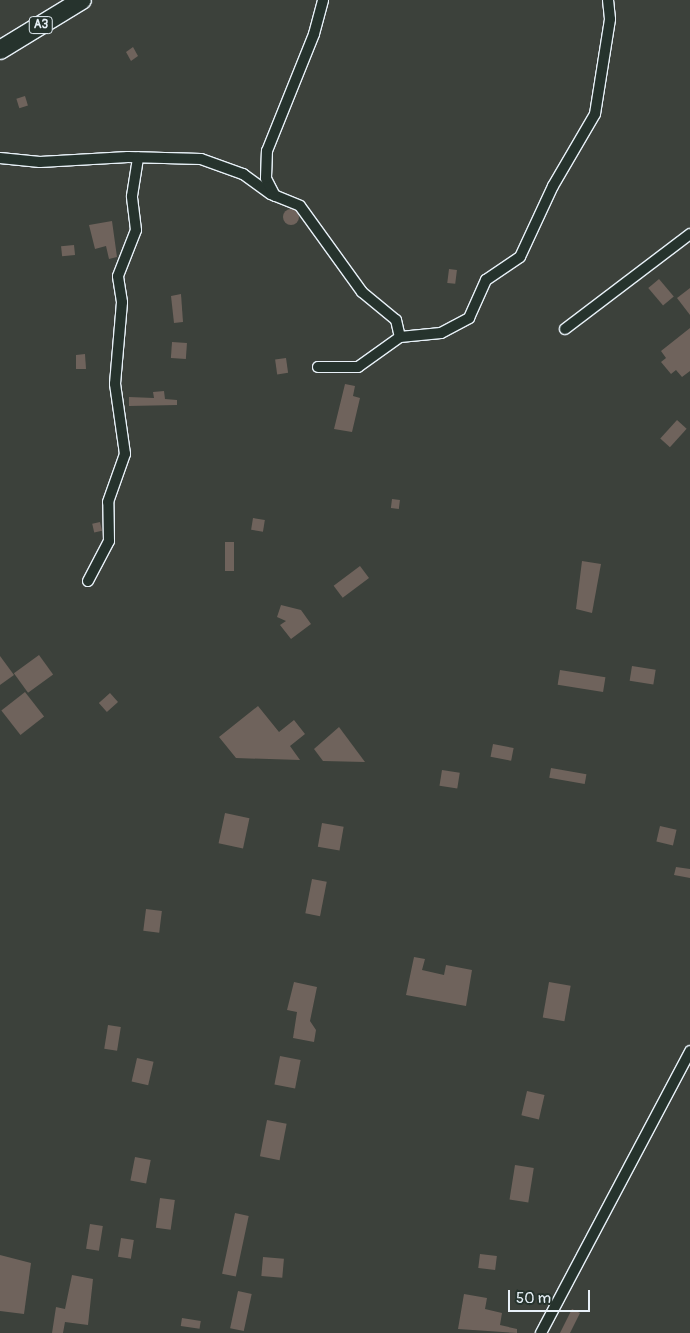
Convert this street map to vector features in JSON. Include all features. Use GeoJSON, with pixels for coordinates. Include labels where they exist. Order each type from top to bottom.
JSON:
{"type":"FeatureCollection","features":[{"type":"Feature","properties":{"kind":"highway","name":"A3"},"geometry":{"type":"LineString","coordinates":[[0,50],[82,0]]}},
{"type":"Feature","properties":{"kind":"street"},"geometry":{"type":"LineString","coordinates":[[275,196],[266,178],[267,150],[292,80],[314,34],[323,0]]}},
{"type":"Feature","properties":{"kind":"street"},"geometry":{"type":"LineString","coordinates":[[318,367],[358,367],[400,337],[441,333],[469,318],[486,280],[513,264],[528,243],[553,186],[595,114],[610,19],[608,0]]}},
{"type":"Feature","properties":{"kind":"street"},"geometry":{"type":"LineString","coordinates":[[88,581],[109,541],[108,502],[124,454],[115,384],[122,302],[118,276],[136,230],[132,196],[138,157]]}},
{"type":"Feature","properties":{"kind":"street"},"geometry":{"type":"LineString","coordinates":[[0,158],[88,163],[138,157],[215,163],[275,196],[300,206],[362,292],[396,320],[400,337]]}},
{"type":"Feature","properties":{"kind":"street"},"geometry":{"type":"LineString","coordinates":[[565,329],[690,234]]}},
{"type":"Feature","properties":{"kind":"street"},"geometry":{"type":"LineString","coordinates":[[541,1333],[690,1051]]}},
{"type":"Feature","properties":{"kind":"building"},"geometry":{"type":"Polygon","coordinates":[[[133,47],[138,56],[131,61],[126,52],[133,47]]]}},
{"type":"Feature","properties":{"kind":"building"},"geometry":{"type":"Polygon","coordinates":[[[25,96],[28,106],[19,108],[16,99],[25,96]]]}},
{"type":"Feature","properties":{"kind":"building"},"geometry":{"type":"Polygon","coordinates":[[[291,209],[299,217],[291,225],[283,217],[291,209]]]}},
{"type":"Feature","properties":{"kind":"building"},"geometry":{"type":"Polygon","coordinates":[[[112,221],[117,257],[109,259],[106,246],[95,249],[89,225],[112,221]]]}},
{"type":"Feature","properties":{"kind":"building"},"geometry":{"type":"Polygon","coordinates":[[[74,245],[75,255],[62,256],[61,246],[74,245]]]}},
{"type":"Feature","properties":{"kind":"building"},"geometry":{"type":"Polygon","coordinates":[[[449,269],[457,270],[455,284],[447,283],[449,269]]]}},
{"type":"Feature","properties":{"kind":"building"},"geometry":{"type":"Polygon","coordinates":[[[659,279],[674,297],[663,306],[648,288],[659,279]]]}},
{"type":"Feature","properties":{"kind":"building"},"geometry":{"type":"Polygon","coordinates":[[[690,288],[690,315],[677,298],[690,288]]]}},
{"type":"Feature","properties":{"kind":"building"},"geometry":{"type":"Polygon","coordinates":[[[181,294],[183,322],[174,323],[171,296],[181,294]]]}},
{"type":"Feature","properties":{"kind":"building"},"geometry":{"type":"Polygon","coordinates":[[[690,328],[690,371],[682,377],[676,370],[671,374],[661,362],[666,358],[661,351],[690,328]]]}},
{"type":"Feature","properties":{"kind":"building"},"geometry":{"type":"Polygon","coordinates":[[[172,342],[187,343],[186,359],[171,358],[172,342]]]}},
{"type":"Feature","properties":{"kind":"building"},"geometry":{"type":"Polygon","coordinates":[[[85,354],[86,369],[76,369],[76,355],[85,354]]]}},
{"type":"Feature","properties":{"kind":"building"},"geometry":{"type":"Polygon","coordinates":[[[286,358],[288,373],[277,374],[275,360],[286,358]]]}},
{"type":"Feature","properties":{"kind":"building"},"geometry":{"type":"Polygon","coordinates":[[[345,384],[355,386],[353,396],[360,398],[352,432],[334,429],[345,384]]]}},
{"type":"Feature","properties":{"kind":"building"},"geometry":{"type":"Polygon","coordinates":[[[164,391],[165,399],[177,400],[177,405],[129,406],[129,397],[154,398],[153,392],[164,391]]]}},
{"type":"Feature","properties":{"kind":"building"},"geometry":{"type":"Polygon","coordinates":[[[677,420],[687,429],[670,447],[660,439],[677,420]]]}},
{"type":"Feature","properties":{"kind":"building"},"geometry":{"type":"Polygon","coordinates":[[[392,499],[400,500],[399,509],[391,508],[392,499]]]}},
{"type":"Feature","properties":{"kind":"building"},"geometry":{"type":"Polygon","coordinates":[[[253,518],[265,520],[263,532],[251,530],[253,518]]]}},
{"type":"Feature","properties":{"kind":"building"},"geometry":{"type":"Polygon","coordinates":[[[100,522],[102,531],[94,533],[92,524],[100,522]]]}},
{"type":"Feature","properties":{"kind":"building"},"geometry":{"type":"Polygon","coordinates":[[[225,542],[234,542],[234,571],[225,571],[225,542]]]}},
{"type":"Feature","properties":{"kind":"building"},"geometry":{"type":"Polygon","coordinates":[[[582,561],[601,564],[592,613],[576,609],[582,561]]]}},
{"type":"Feature","properties":{"kind":"building"},"geometry":{"type":"Polygon","coordinates":[[[360,566],[369,578],[343,598],[334,586],[360,566]]]}},
{"type":"Feature","properties":{"kind":"building"},"geometry":{"type":"Polygon","coordinates":[[[281,605],[301,610],[311,624],[291,639],[280,625],[286,621],[277,617],[281,605]]]}},
{"type":"Feature","properties":{"kind":"building"},"geometry":{"type":"Polygon","coordinates":[[[39,655],[53,674],[28,693],[14,673],[39,655]]]}},
{"type":"Feature","properties":{"kind":"building"},"geometry":{"type":"Polygon","coordinates":[[[0,656],[14,675],[0,685],[0,656]]]}},
{"type":"Feature","properties":{"kind":"building"},"geometry":{"type":"Polygon","coordinates":[[[632,666],[656,670],[653,685],[630,681],[632,666]]]}},
{"type":"Feature","properties":{"kind":"building"},"geometry":{"type":"Polygon","coordinates":[[[560,670],[605,677],[603,692],[558,685],[560,670]]]}},
{"type":"Feature","properties":{"kind":"building"},"geometry":{"type":"Polygon","coordinates":[[[25,692],[44,716],[20,735],[1,710],[25,692]]]}},
{"type":"Feature","properties":{"kind":"building"},"geometry":{"type":"Polygon","coordinates":[[[110,693],[118,702],[107,712],[99,703],[110,693]]]}},
{"type":"Feature","properties":{"kind":"building"},"geometry":{"type":"Polygon","coordinates":[[[258,706],[279,732],[294,720],[305,734],[290,746],[300,760],[236,758],[219,737],[258,706]]]}},
{"type":"Feature","properties":{"kind":"building"},"geometry":{"type":"Polygon","coordinates":[[[339,727],[365,762],[323,761],[314,749],[339,727]]]}},
{"type":"Feature","properties":{"kind":"building"},"geometry":{"type":"Polygon","coordinates":[[[493,744],[514,748],[511,761],[491,757],[493,744]]]}},
{"type":"Feature","properties":{"kind":"building"},"geometry":{"type":"Polygon","coordinates":[[[551,768],[586,774],[585,784],[549,778],[551,768]]]}},
{"type":"Feature","properties":{"kind":"building"},"geometry":{"type":"Polygon","coordinates":[[[442,770],[460,773],[457,789],[439,786],[442,770]]]}},
{"type":"Feature","properties":{"kind":"building"},"geometry":{"type":"Polygon","coordinates":[[[225,813],[249,818],[243,849],[219,843],[225,813]]]}},
{"type":"Feature","properties":{"kind":"building"},"geometry":{"type":"Polygon","coordinates":[[[322,823],[344,827],[339,850],[318,847],[322,823]]]}},
{"type":"Feature","properties":{"kind":"building"},"geometry":{"type":"Polygon","coordinates":[[[660,826],[677,830],[673,845],[656,842],[660,826]]]}},
{"type":"Feature","properties":{"kind":"building"},"geometry":{"type":"Polygon","coordinates":[[[676,867],[690,869],[690,878],[674,875],[676,867]]]}},
{"type":"Feature","properties":{"kind":"building"},"geometry":{"type":"Polygon","coordinates":[[[312,879],[327,882],[320,916],[305,913],[312,879]]]}},
{"type":"Feature","properties":{"kind":"building"},"geometry":{"type":"Polygon","coordinates":[[[146,909],[162,911],[159,933],[143,931],[146,909]]]}},
{"type":"Feature","properties":{"kind":"building"},"geometry":{"type":"Polygon","coordinates":[[[414,957],[425,959],[422,970],[444,975],[446,965],[472,970],[466,1006],[406,995],[414,957]]]}},
{"type":"Feature","properties":{"kind":"building"},"geometry":{"type":"Polygon","coordinates":[[[294,982],[317,987],[310,1021],[316,1030],[314,1042],[293,1038],[297,1012],[287,1010],[294,982]]]}},
{"type":"Feature","properties":{"kind":"building"},"geometry":{"type":"Polygon","coordinates":[[[549,982],[571,986],[564,1021],[543,1017],[549,982]]]}},
{"type":"Feature","properties":{"kind":"building"},"geometry":{"type":"Polygon","coordinates":[[[108,1025],[121,1027],[117,1051],[104,1049],[108,1025]]]}},
{"type":"Feature","properties":{"kind":"building"},"geometry":{"type":"Polygon","coordinates":[[[280,1056],[301,1060],[295,1088],[274,1084],[280,1056]]]}},
{"type":"Feature","properties":{"kind":"building"},"geometry":{"type":"Polygon","coordinates":[[[137,1058],[154,1062],[148,1085],[132,1081],[137,1058]]]}},
{"type":"Feature","properties":{"kind":"building"},"geometry":{"type":"Polygon","coordinates":[[[527,1091],[545,1095],[539,1119],[521,1115],[527,1091]]]}},
{"type":"Feature","properties":{"kind":"building"},"geometry":{"type":"Polygon","coordinates":[[[267,1120],[287,1124],[280,1160],[260,1156],[267,1120]]]}},
{"type":"Feature","properties":{"kind":"building"},"geometry":{"type":"Polygon","coordinates":[[[135,1157],[151,1160],[146,1184],[130,1181],[135,1157]]]}},
{"type":"Feature","properties":{"kind":"building"},"geometry":{"type":"Polygon","coordinates":[[[515,1165],[534,1168],[528,1203],[510,1200],[515,1165]]]}},
{"type":"Feature","properties":{"kind":"building"},"geometry":{"type":"Polygon","coordinates":[[[160,1198],[175,1200],[171,1230],[156,1228],[160,1198]]]}},
{"type":"Feature","properties":{"kind":"building"},"geometry":{"type":"Polygon","coordinates":[[[235,1213],[249,1216],[236,1277],[222,1274],[235,1213]]]}},
{"type":"Feature","properties":{"kind":"building"},"geometry":{"type":"Polygon","coordinates":[[[90,1224],[103,1226],[99,1251],[86,1249],[90,1224]]]}},
{"type":"Feature","properties":{"kind":"building"},"geometry":{"type":"Polygon","coordinates":[[[121,1238],[134,1240],[131,1259],[118,1257],[121,1238]]]}},
{"type":"Feature","properties":{"kind":"building"},"geometry":{"type":"Polygon","coordinates":[[[480,1254],[497,1256],[495,1270],[478,1268],[480,1254]]]}},
{"type":"Feature","properties":{"kind":"building"},"geometry":{"type":"Polygon","coordinates":[[[0,1255],[31,1263],[24,1314],[0,1311],[0,1255]]]}},
{"type":"Feature","properties":{"kind":"building"},"geometry":{"type":"Polygon","coordinates":[[[263,1257],[284,1259],[282,1278],[261,1276],[263,1257]]]}},
{"type":"Feature","properties":{"kind":"building"},"geometry":{"type":"Polygon","coordinates":[[[72,1275],[93,1279],[88,1325],[65,1322],[63,1333],[52,1333],[56,1307],[65,1309],[72,1275]]]}},
{"type":"Feature","properties":{"kind":"building"},"geometry":{"type":"Polygon","coordinates":[[[238,1291],[252,1294],[244,1331],[230,1328],[238,1291]]]}},
{"type":"Feature","properties":{"kind":"building"},"geometry":{"type":"Polygon","coordinates":[[[464,1294],[487,1298],[485,1309],[502,1313],[500,1325],[517,1329],[517,1333],[458,1329],[464,1294]]]}},
{"type":"Feature","properties":{"kind":"building"},"geometry":{"type":"Polygon","coordinates":[[[572,1309],[580,1313],[570,1333],[560,1333],[572,1309]]]}},
{"type":"Feature","properties":{"kind":"building"},"geometry":{"type":"Polygon","coordinates":[[[182,1318],[201,1321],[200,1329],[181,1326],[182,1318]]]}}]}
